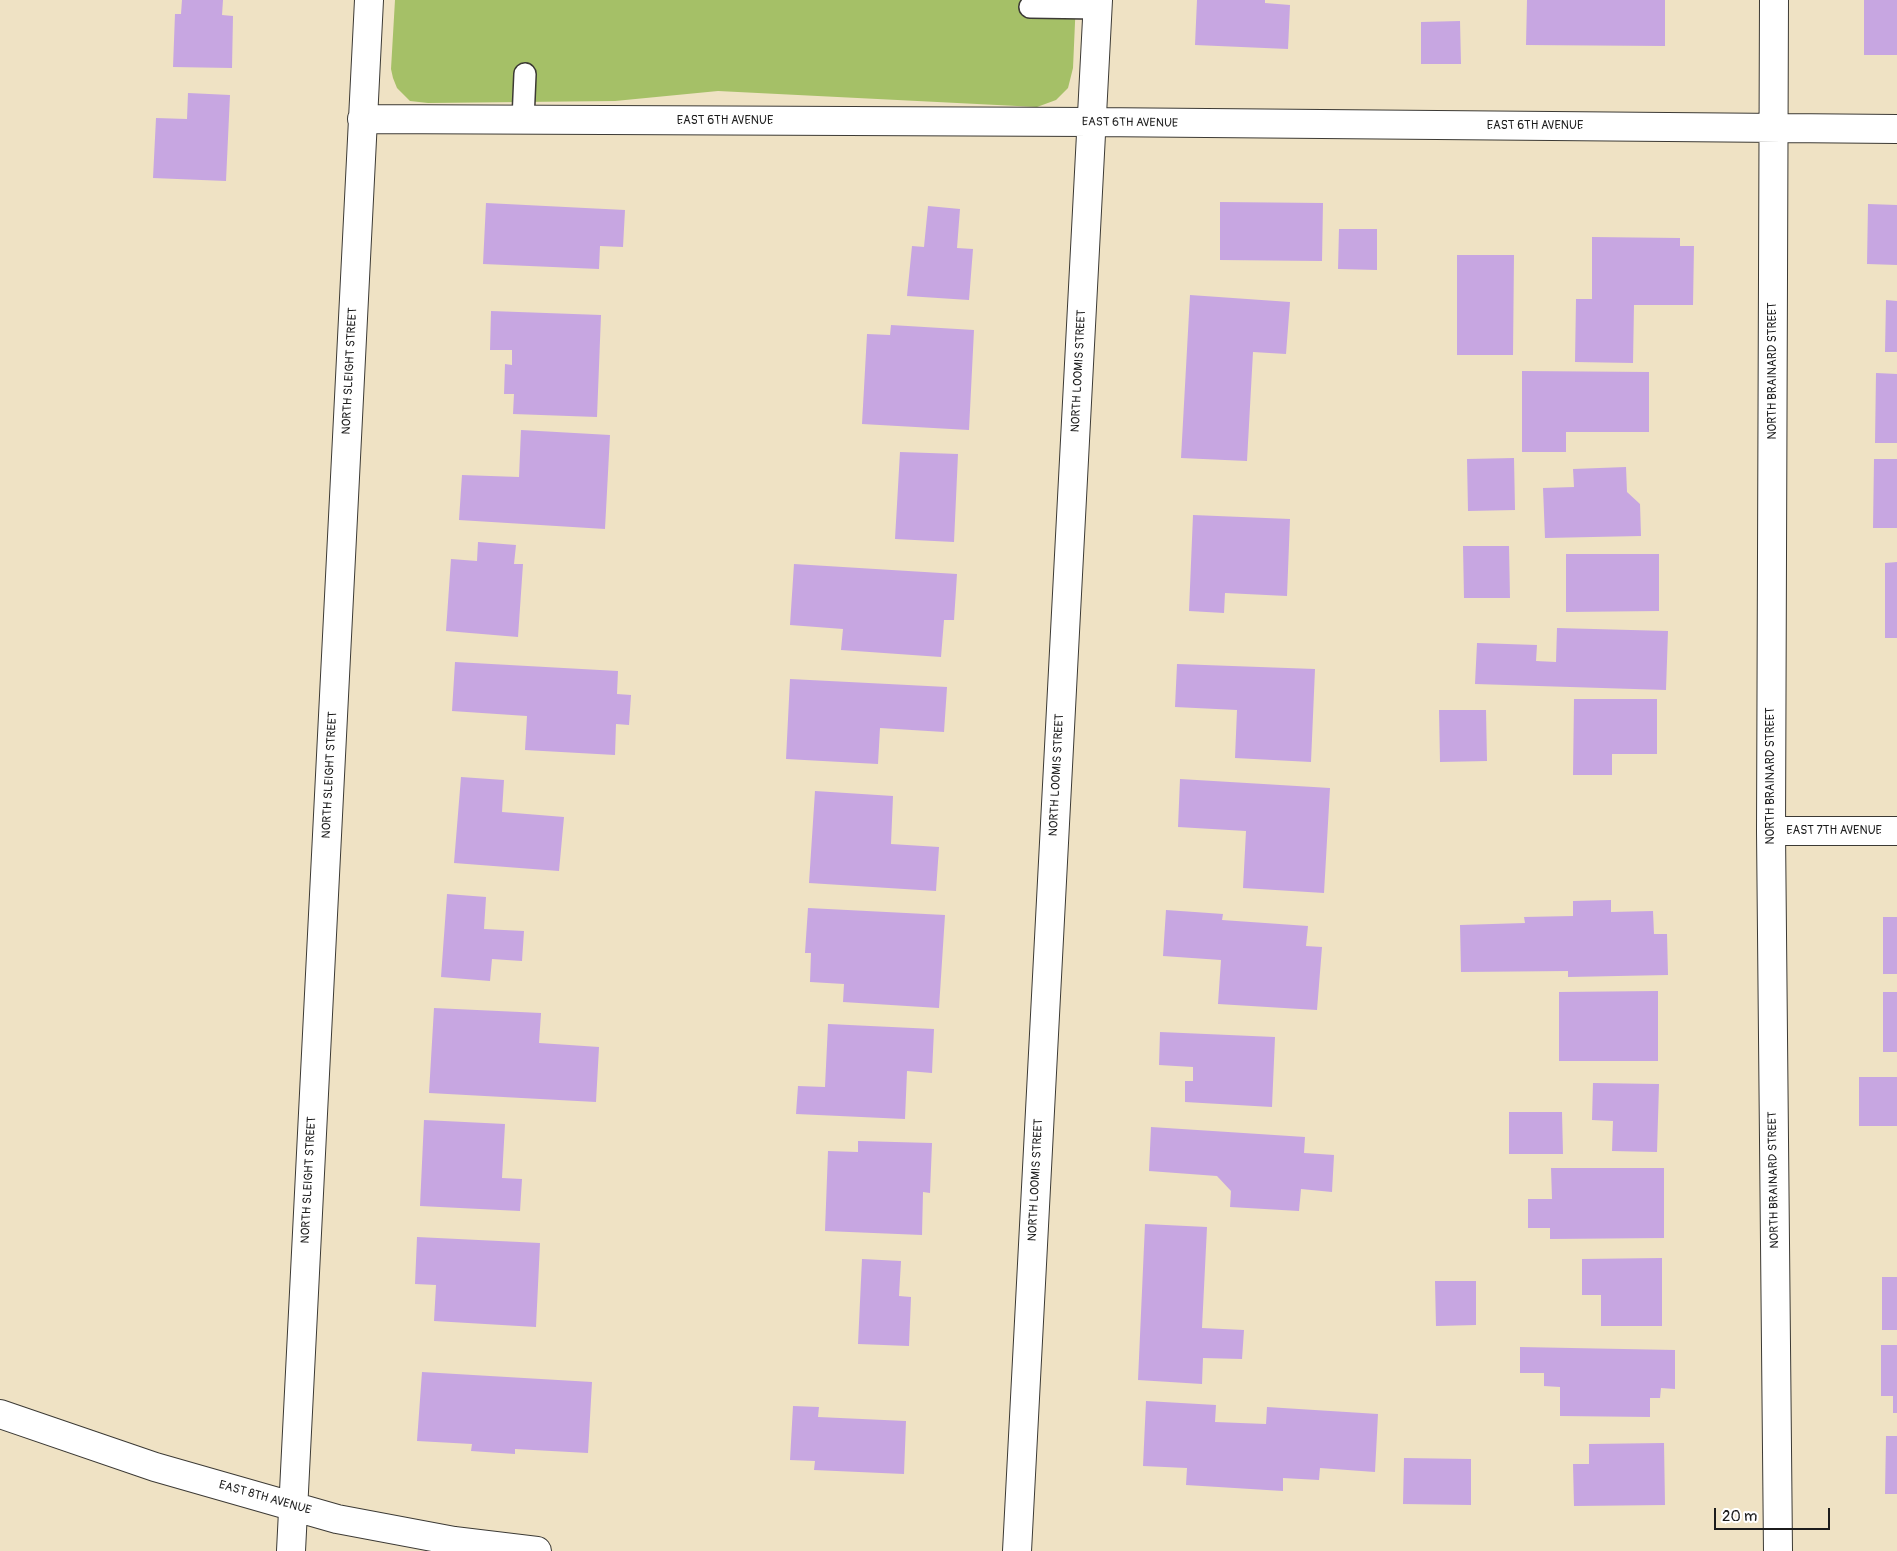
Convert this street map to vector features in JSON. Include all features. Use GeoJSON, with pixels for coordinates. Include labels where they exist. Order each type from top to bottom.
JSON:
{"type":"FeatureCollection","features":[{"type":"Feature","properties":{"kind":"street","name":"NORTH SLEIGHT STREET"},"geometry":{"type":"LineString","coordinates":[[291,1551],[369,0]]}},
{"type":"Feature","properties":{"kind":"street","name":"NORTH BRAINARD STREET"},"geometry":{"type":"LineString","coordinates":[[1774,0],[1771,831],[1778,1551]]}},
{"type":"Feature","properties":{"kind":"street","name":"NORTH LOOMIS STREET"},"geometry":{"type":"LineString","coordinates":[[1017,1551],[1098,4]]}},
{"type":"Feature","properties":{"kind":"street","name":"EAST 6TH AVENUE"},"geometry":{"type":"LineString","coordinates":[[362,119],[1092,122],[1897,129]]}},
{"type":"Feature","properties":{"kind":"street","name":"EAST 7TH AVENUE"},"geometry":{"type":"LineString","coordinates":[[1771,831],[1897,831]]}},
{"type":"Feature","properties":{"kind":"street","name":"EAST 8TH AVENUE"},"geometry":{"type":"LineString","coordinates":[[0,1414],[155,1467],[347,1522],[454,1540],[537,1551]]}},
{"type":"Feature","properties":{"kind":"lane"},"geometry":{"type":"LineString","coordinates":[[1030,7],[1098,4]]}},
{"type":"Feature","properties":{"kind":"lane"},"geometry":{"type":"LineString","coordinates":[[523,120],[525,74]]}},
{"type":"Feature","properties":{"kind":"green space"},"geometry":{"type":"Polygon","coordinates":[[[395,0],[1076,0],[1073,68],[1068,88],[1056,100],[1037,107],[718,91],[615,101],[428,103],[410,101],[397,88],[393,78],[391,69],[395,0]]]}},
{"type":"Feature","properties":{"kind":"building"},"geometry":{"type":"Polygon","coordinates":[[[182,0],[223,0],[222,15],[233,16],[232,68],[173,67],[175,14],[181,14],[182,0]]]}},
{"type":"Feature","properties":{"kind":"building"},"geometry":{"type":"Polygon","coordinates":[[[1197,0],[1265,0],[1265,3],[1290,5],[1288,49],[1195,45],[1197,0]]]}},
{"type":"Feature","properties":{"kind":"building"},"geometry":{"type":"Polygon","coordinates":[[[1527,0],[1665,0],[1665,46],[1526,45],[1527,0]]]}},
{"type":"Feature","properties":{"kind":"building"},"geometry":{"type":"Polygon","coordinates":[[[1864,0],[1897,0],[1897,55],[1864,55],[1864,0]]]}},
{"type":"Feature","properties":{"kind":"building"},"geometry":{"type":"Polygon","coordinates":[[[1460,21],[1461,64],[1421,64],[1421,22],[1460,21]]]}},
{"type":"Feature","properties":{"kind":"building"},"geometry":{"type":"Polygon","coordinates":[[[188,93],[230,95],[226,181],[153,178],[156,118],[187,119],[188,93]]]}},
{"type":"Feature","properties":{"kind":"building"},"geometry":{"type":"Polygon","coordinates":[[[1220,202],[1323,203],[1322,261],[1220,260],[1220,202]]]}},
{"type":"Feature","properties":{"kind":"building"},"geometry":{"type":"Polygon","coordinates":[[[486,203],[625,210],[623,247],[600,246],[599,269],[483,264],[486,203]]]}},
{"type":"Feature","properties":{"kind":"building"},"geometry":{"type":"Polygon","coordinates":[[[1868,204],[1897,205],[1897,265],[1867,264],[1868,204]]]}},
{"type":"Feature","properties":{"kind":"building"},"geometry":{"type":"Polygon","coordinates":[[[928,206],[960,209],[957,248],[973,249],[969,300],[907,296],[912,246],[924,247],[928,206]]]}},
{"type":"Feature","properties":{"kind":"building"},"geometry":{"type":"Polygon","coordinates":[[[1339,229],[1377,229],[1377,270],[1338,269],[1339,229]]]}},
{"type":"Feature","properties":{"kind":"building"},"geometry":{"type":"Polygon","coordinates":[[[1592,237],[1680,238],[1680,246],[1694,246],[1693,305],[1634,305],[1633,363],[1575,362],[1576,299],[1592,299],[1592,237]]]}},
{"type":"Feature","properties":{"kind":"building"},"geometry":{"type":"Polygon","coordinates":[[[1457,255],[1514,255],[1513,355],[1457,355],[1457,255]]]}},
{"type":"Feature","properties":{"kind":"building"},"geometry":{"type":"Polygon","coordinates":[[[1190,295],[1290,302],[1286,354],[1253,352],[1247,461],[1181,458],[1190,295]]]}},
{"type":"Feature","properties":{"kind":"building"},"geometry":{"type":"Polygon","coordinates":[[[1886,300],[1897,301],[1897,352],[1885,352],[1886,300]]]}},
{"type":"Feature","properties":{"kind":"building"},"geometry":{"type":"Polygon","coordinates":[[[491,311],[601,315],[597,417],[513,414],[514,394],[504,394],[505,364],[512,365],[512,350],[490,350],[491,311]]]}},
{"type":"Feature","properties":{"kind":"building"},"geometry":{"type":"Polygon","coordinates":[[[891,325],[974,330],[969,430],[862,424],[867,334],[890,335],[891,325]]]}},
{"type":"Feature","properties":{"kind":"building"},"geometry":{"type":"Polygon","coordinates":[[[1522,371],[1649,372],[1649,432],[1566,432],[1566,452],[1522,452],[1522,371]]]}},
{"type":"Feature","properties":{"kind":"building"},"geometry":{"type":"Polygon","coordinates":[[[1876,373],[1897,374],[1897,443],[1875,443],[1876,373]]]}},
{"type":"Feature","properties":{"kind":"building"},"geometry":{"type":"Polygon","coordinates":[[[521,430],[610,435],[605,529],[459,520],[462,475],[519,477],[521,430]]]}},
{"type":"Feature","properties":{"kind":"building"},"geometry":{"type":"Polygon","coordinates":[[[900,452],[958,454],[954,542],[895,539],[900,452]]]}},
{"type":"Feature","properties":{"kind":"building"},"geometry":{"type":"Polygon","coordinates":[[[1514,458],[1515,510],[1468,511],[1467,459],[1514,458]]]}},
{"type":"Feature","properties":{"kind":"building"},"geometry":{"type":"Polygon","coordinates":[[[1874,459],[1897,459],[1897,528],[1873,528],[1874,459]]]}},
{"type":"Feature","properties":{"kind":"building"},"geometry":{"type":"Polygon","coordinates":[[[1626,467],[1627,492],[1640,504],[1641,536],[1545,538],[1543,488],[1574,487],[1573,469],[1626,467]]]}},
{"type":"Feature","properties":{"kind":"building"},"geometry":{"type":"Polygon","coordinates":[[[1193,515],[1290,519],[1287,596],[1225,593],[1224,613],[1189,611],[1193,515]]]}},
{"type":"Feature","properties":{"kind":"building"},"geometry":{"type":"Polygon","coordinates":[[[478,542],[516,545],[514,564],[523,564],[518,637],[446,631],[451,559],[477,561],[478,542]]]}},
{"type":"Feature","properties":{"kind":"building"},"geometry":{"type":"Polygon","coordinates":[[[1463,546],[1509,546],[1510,598],[1464,598],[1463,546]]]}},
{"type":"Feature","properties":{"kind":"building"},"geometry":{"type":"Polygon","coordinates":[[[1566,554],[1659,554],[1659,611],[1566,612],[1566,554]]]}},
{"type":"Feature","properties":{"kind":"building"},"geometry":{"type":"Polygon","coordinates":[[[1897,562],[1897,638],[1885,638],[1885,563],[1897,562]]]}},
{"type":"Feature","properties":{"kind":"building"},"geometry":{"type":"Polygon","coordinates":[[[794,564],[957,574],[954,620],[944,620],[941,657],[841,650],[843,629],[790,625],[794,564]]]}},
{"type":"Feature","properties":{"kind":"building"},"geometry":{"type":"Polygon","coordinates":[[[1557,628],[1668,631],[1666,690],[1475,684],[1477,643],[1537,645],[1536,661],[1556,662],[1557,628]]]}},
{"type":"Feature","properties":{"kind":"building"},"geometry":{"type":"Polygon","coordinates":[[[455,662],[618,671],[617,694],[631,695],[629,725],[616,724],[615,755],[525,750],[527,716],[452,711],[455,662]]]}},
{"type":"Feature","properties":{"kind":"building"},"geometry":{"type":"Polygon","coordinates":[[[1177,664],[1315,669],[1311,762],[1235,758],[1237,710],[1175,707],[1177,664]]]}},
{"type":"Feature","properties":{"kind":"building"},"geometry":{"type":"Polygon","coordinates":[[[790,679],[947,687],[944,732],[880,728],[878,764],[786,759],[790,679]]]}},
{"type":"Feature","properties":{"kind":"building"},"geometry":{"type":"Polygon","coordinates":[[[1574,699],[1657,699],[1657,754],[1612,754],[1612,775],[1573,775],[1574,699]]]}},
{"type":"Feature","properties":{"kind":"building"},"geometry":{"type":"Polygon","coordinates":[[[1439,710],[1486,710],[1487,761],[1440,762],[1439,710]]]}},
{"type":"Feature","properties":{"kind":"building"},"geometry":{"type":"Polygon","coordinates":[[[461,777],[504,780],[502,812],[564,817],[559,871],[454,863],[461,777]]]}},
{"type":"Feature","properties":{"kind":"building"},"geometry":{"type":"Polygon","coordinates":[[[1180,779],[1330,788],[1324,893],[1243,888],[1246,831],[1178,827],[1180,779]]]}},
{"type":"Feature","properties":{"kind":"building"},"geometry":{"type":"Polygon","coordinates":[[[815,791],[893,796],[891,844],[939,847],[936,891],[809,883],[815,791]]]}},
{"type":"Feature","properties":{"kind":"building"},"geometry":{"type":"Polygon","coordinates":[[[447,894],[486,897],[484,929],[524,931],[522,961],[492,959],[490,981],[441,977],[447,894]]]}},
{"type":"Feature","properties":{"kind":"building"},"geometry":{"type":"Polygon","coordinates":[[[1611,900],[1611,912],[1653,911],[1654,934],[1667,934],[1668,975],[1568,977],[1568,971],[1461,972],[1460,925],[1525,923],[1524,917],[1573,916],[1573,901],[1611,900]]]}},
{"type":"Feature","properties":{"kind":"building"},"geometry":{"type":"Polygon","coordinates":[[[808,908],[945,915],[939,1008],[843,1002],[844,984],[810,982],[811,953],[805,953],[808,908]]]}},
{"type":"Feature","properties":{"kind":"building"},"geometry":{"type":"Polygon","coordinates":[[[1166,910],[1223,914],[1222,920],[1308,926],[1306,946],[1322,947],[1317,1010],[1218,1004],[1221,960],[1163,956],[1166,910]]]}},
{"type":"Feature","properties":{"kind":"building"},"geometry":{"type":"Polygon","coordinates":[[[1883,917],[1897,917],[1897,974],[1883,974],[1883,917]]]}},
{"type":"Feature","properties":{"kind":"building"},"geometry":{"type":"Polygon","coordinates":[[[1658,991],[1658,1061],[1559,1061],[1559,992],[1658,991]]]}},
{"type":"Feature","properties":{"kind":"building"},"geometry":{"type":"Polygon","coordinates":[[[1883,992],[1897,992],[1897,1052],[1883,1052],[1883,992]]]}},
{"type":"Feature","properties":{"kind":"building"},"geometry":{"type":"Polygon","coordinates":[[[434,1008],[541,1013],[539,1043],[599,1047],[596,1102],[429,1093],[434,1008]]]}},
{"type":"Feature","properties":{"kind":"building"},"geometry":{"type":"Polygon","coordinates":[[[828,1024],[934,1029],[932,1073],[907,1071],[905,1119],[796,1114],[798,1086],[825,1087],[828,1024]]]}},
{"type":"Feature","properties":{"kind":"building"},"geometry":{"type":"Polygon","coordinates":[[[1160,1032],[1275,1037],[1272,1107],[1185,1102],[1185,1081],[1193,1081],[1193,1067],[1159,1065],[1160,1032]]]}},
{"type":"Feature","properties":{"kind":"building"},"geometry":{"type":"Polygon","coordinates":[[[1859,1077],[1897,1077],[1897,1126],[1859,1126],[1859,1077]]]}},
{"type":"Feature","properties":{"kind":"building"},"geometry":{"type":"Polygon","coordinates":[[[1593,1083],[1659,1084],[1657,1152],[1612,1151],[1613,1121],[1592,1120],[1593,1083]]]}},
{"type":"Feature","properties":{"kind":"building"},"geometry":{"type":"Polygon","coordinates":[[[1509,1112],[1562,1112],[1563,1154],[1509,1154],[1509,1112]]]}},
{"type":"Feature","properties":{"kind":"building"},"geometry":{"type":"Polygon","coordinates":[[[424,1120],[505,1124],[502,1178],[522,1179],[520,1211],[420,1206],[424,1120]]]}},
{"type":"Feature","properties":{"kind":"building"},"geometry":{"type":"Polygon","coordinates":[[[1151,1127],[1305,1137],[1304,1153],[1334,1155],[1332,1192],[1301,1189],[1299,1211],[1230,1207],[1231,1191],[1217,1176],[1149,1171],[1151,1127]]]}},
{"type":"Feature","properties":{"kind":"building"},"geometry":{"type":"Polygon","coordinates":[[[858,1141],[932,1143],[930,1193],[923,1192],[922,1235],[825,1231],[828,1151],[858,1152],[858,1141]]]}},
{"type":"Feature","properties":{"kind":"building"},"geometry":{"type":"Polygon","coordinates":[[[1551,1168],[1664,1168],[1664,1238],[1550,1239],[1550,1228],[1528,1228],[1528,1199],[1552,1199],[1551,1168]]]}},
{"type":"Feature","properties":{"kind":"building"},"geometry":{"type":"Polygon","coordinates":[[[1145,1224],[1207,1227],[1202,1328],[1244,1330],[1242,1359],[1203,1358],[1202,1384],[1138,1380],[1145,1224]]]}},
{"type":"Feature","properties":{"kind":"building"},"geometry":{"type":"Polygon","coordinates":[[[417,1237],[540,1243],[536,1327],[434,1321],[436,1285],[415,1284],[417,1237]]]}},
{"type":"Feature","properties":{"kind":"building"},"geometry":{"type":"Polygon","coordinates":[[[1662,1258],[1662,1326],[1601,1326],[1601,1295],[1582,1295],[1582,1259],[1662,1258]]]}},
{"type":"Feature","properties":{"kind":"building"},"geometry":{"type":"Polygon","coordinates":[[[862,1259],[901,1261],[899,1296],[911,1297],[909,1346],[858,1344],[862,1259]]]}},
{"type":"Feature","properties":{"kind":"building"},"geometry":{"type":"Polygon","coordinates":[[[1882,1277],[1897,1277],[1897,1330],[1882,1330],[1882,1277]]]}},
{"type":"Feature","properties":{"kind":"building"},"geometry":{"type":"Polygon","coordinates":[[[1435,1281],[1476,1281],[1476,1325],[1436,1326],[1435,1281]]]}},
{"type":"Feature","properties":{"kind":"building"},"geometry":{"type":"Polygon","coordinates":[[[1881,1345],[1897,1345],[1897,1413],[1893,1413],[1893,1396],[1881,1396],[1881,1345]]]}},
{"type":"Feature","properties":{"kind":"building"},"geometry":{"type":"Polygon","coordinates":[[[1520,1347],[1675,1350],[1675,1389],[1661,1388],[1660,1398],[1650,1398],[1650,1417],[1560,1416],[1560,1387],[1544,1386],[1544,1373],[1520,1373],[1520,1347]]]}},
{"type":"Feature","properties":{"kind":"building"},"geometry":{"type":"Polygon","coordinates":[[[422,1372],[592,1382],[588,1453],[515,1449],[515,1454],[471,1451],[472,1444],[417,1441],[422,1372]]]}},
{"type":"Feature","properties":{"kind":"building"},"geometry":{"type":"Polygon","coordinates":[[[1146,1401],[1216,1405],[1215,1422],[1266,1424],[1267,1407],[1378,1414],[1375,1472],[1320,1468],[1319,1480],[1283,1478],[1283,1491],[1186,1485],[1187,1468],[1143,1466],[1146,1401]]]}},
{"type":"Feature","properties":{"kind":"building"},"geometry":{"type":"Polygon","coordinates":[[[793,1406],[819,1407],[818,1417],[906,1421],[904,1474],[814,1470],[815,1461],[790,1460],[793,1406]]]}},
{"type":"Feature","properties":{"kind":"building"},"geometry":{"type":"Polygon","coordinates":[[[1886,1436],[1897,1436],[1897,1494],[1885,1494],[1886,1436]]]}},
{"type":"Feature","properties":{"kind":"building"},"geometry":{"type":"Polygon","coordinates":[[[1664,1443],[1665,1505],[1574,1506],[1573,1464],[1589,1464],[1589,1444],[1664,1443]]]}},
{"type":"Feature","properties":{"kind":"building"},"geometry":{"type":"Polygon","coordinates":[[[1404,1458],[1471,1459],[1471,1505],[1403,1504],[1404,1458]]]}}]}
